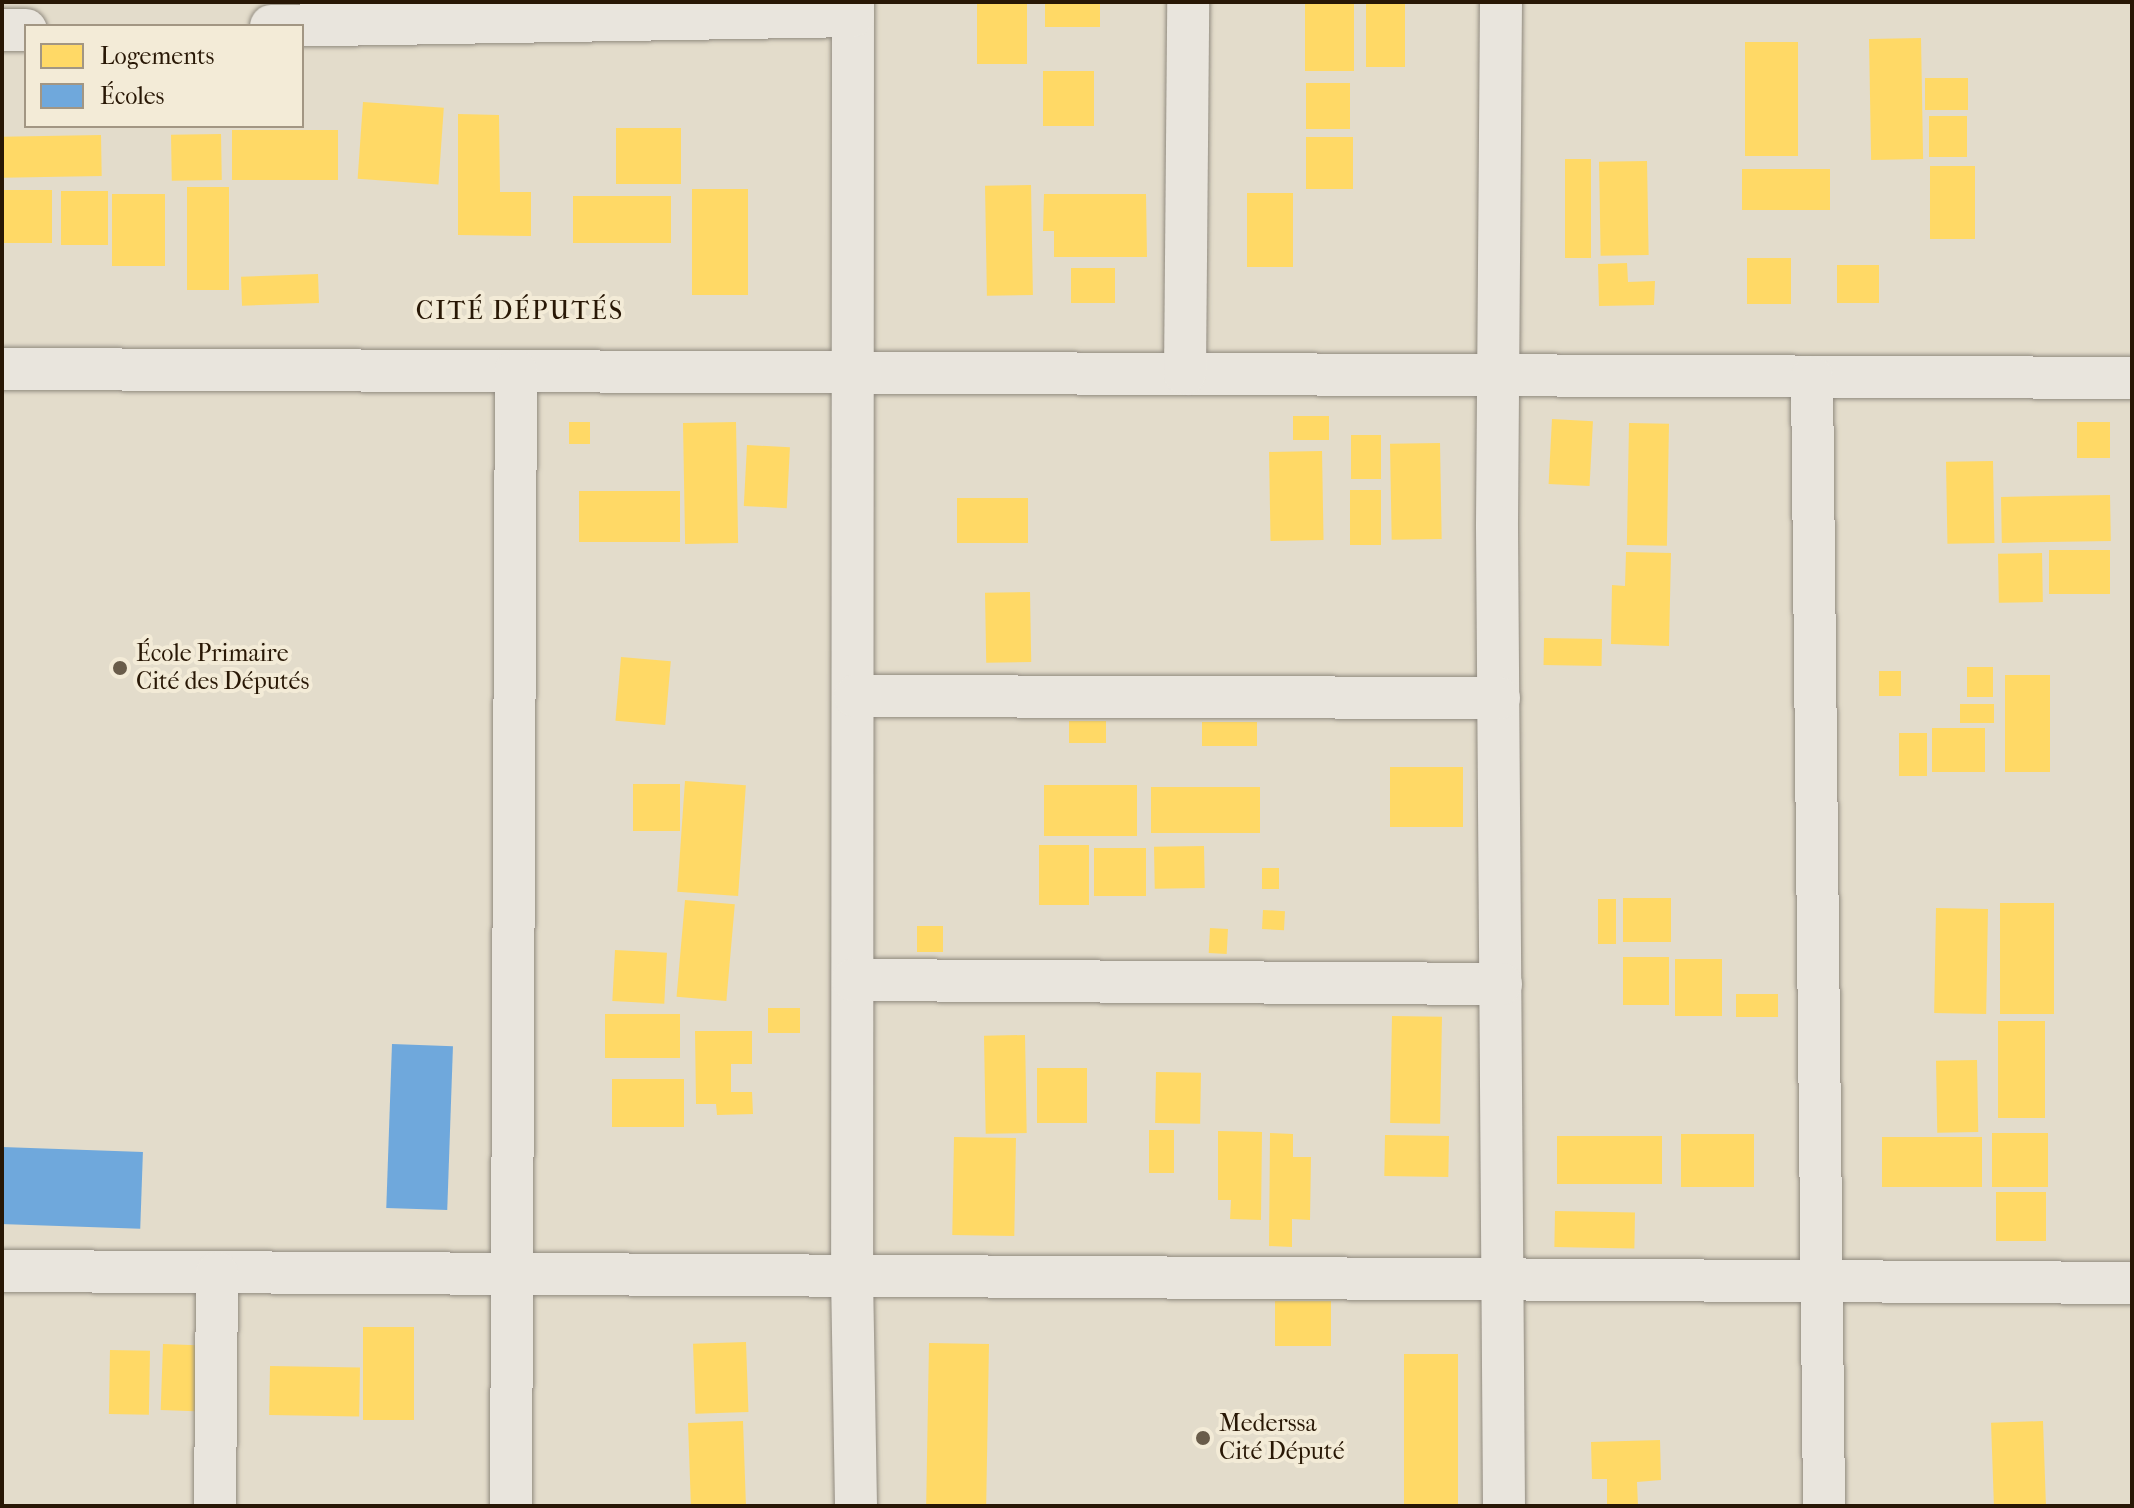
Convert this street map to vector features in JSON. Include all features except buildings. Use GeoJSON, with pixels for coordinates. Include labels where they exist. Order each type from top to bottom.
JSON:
{"type":"FeatureCollection","features":[{"type":"Feature","properties":{"kind":"street"},"geometry":{"type":"LineString","coordinates":[[1185,374],[1188,2]]}},
{"type":"Feature","properties":{"kind":"street"},"geometry":{"type":"LineString","coordinates":[[1501,2],[1499,698],[1504,1506]]}},
{"type":"Feature","properties":{"kind":"street"},"geometry":{"type":"LineString","coordinates":[[286,24],[370,13],[853,9],[855,696],[852,1276],[856,1506]]}},
{"type":"Feature","properties":{"kind":"street"},"geometry":{"type":"LineString","coordinates":[[2,30],[24,30]]}},
{"type":"Feature","properties":{"kind":"street"},"geometry":{"type":"LineString","coordinates":[[2,369],[2132,378]]}},
{"type":"Feature","properties":{"kind":"street"},"geometry":{"type":"LineString","coordinates":[[511,1506],[516,371]]}},
{"type":"Feature","properties":{"kind":"street"},"geometry":{"type":"LineString","coordinates":[[1812,377],[1824,1506]]}},
{"type":"Feature","properties":{"kind":"street"},"geometry":{"type":"LineString","coordinates":[[855,696],[1499,698]]}},
{"type":"Feature","properties":{"kind":"street"},"geometry":{"type":"LineString","coordinates":[[853,980],[1501,984]]}},
{"type":"Feature","properties":{"kind":"street"},"geometry":{"type":"LineString","coordinates":[[2,1271],[2132,1283]]}},
{"type":"Feature","properties":{"kind":"street"},"geometry":{"type":"LineString","coordinates":[[215,1506],[217,1273]]}},
{"type":"Feature","properties":{"kind":"place","name":"École Primaire Cité des Députés"},"geometry":{"type":"Point","coordinates":[120,668]}},
{"type":"Feature","properties":{"kind":"place","name":"Mederssa Cité Député"},"geometry":{"type":"Point","coordinates":[1203,1438]}},
{"type":"Feature","properties":{"kind":"district","name":"CITÉ DÉPUTÉS"},"geometry":{"type":"Point","coordinates":[520,311]}}]}
